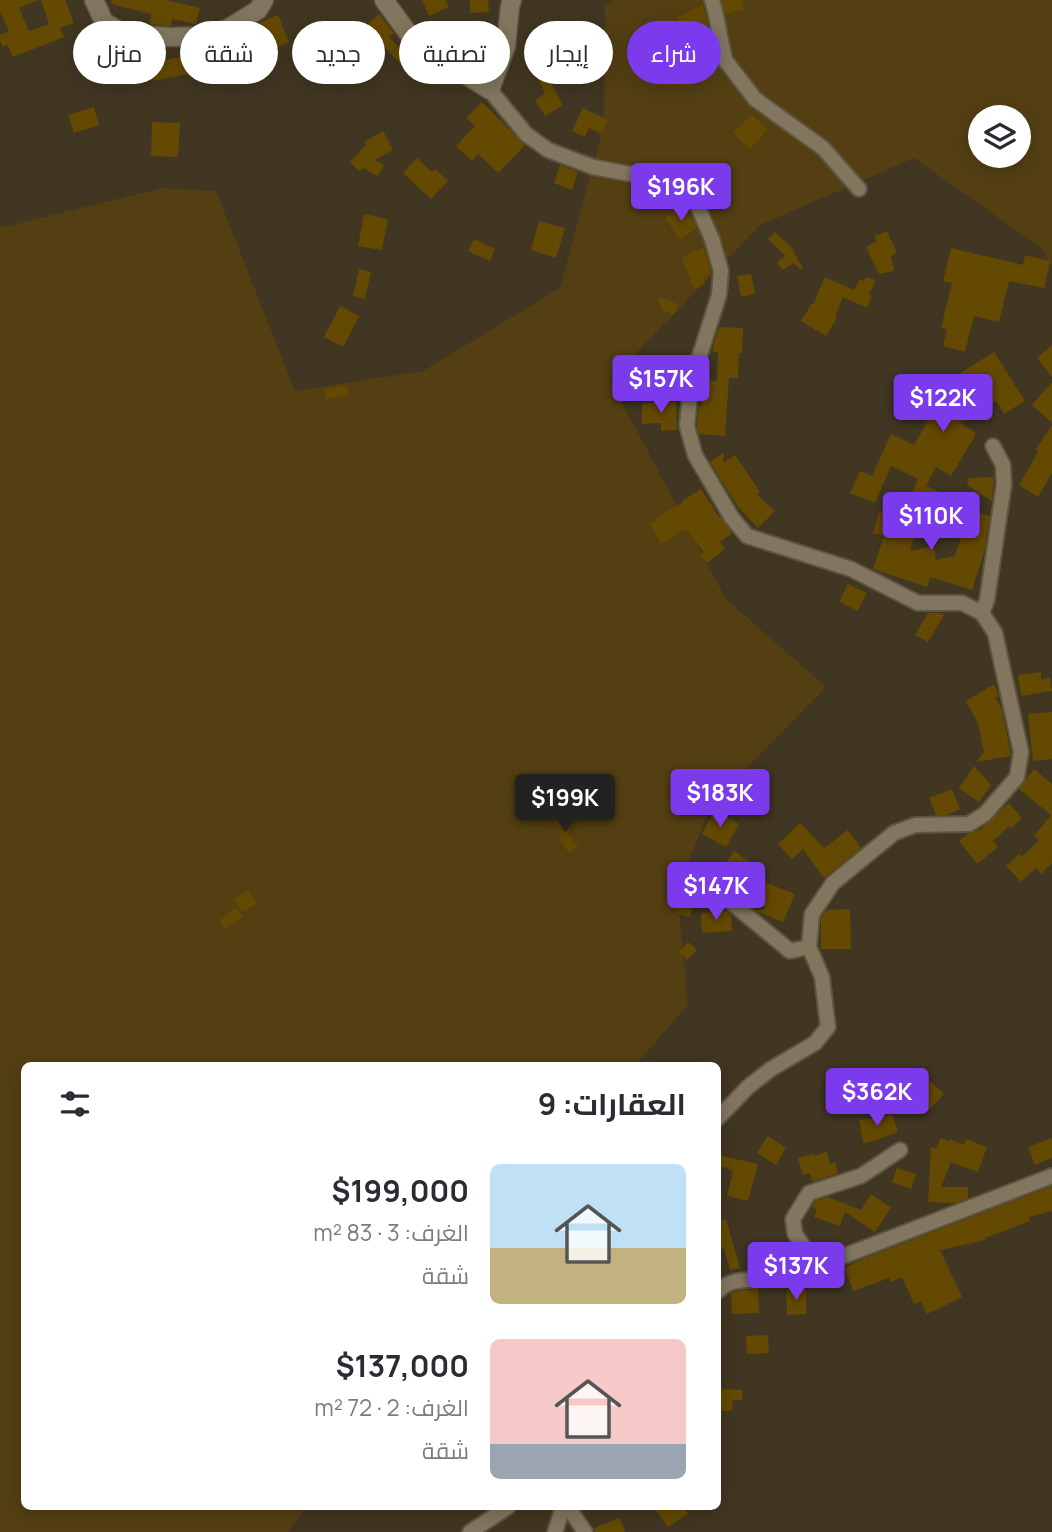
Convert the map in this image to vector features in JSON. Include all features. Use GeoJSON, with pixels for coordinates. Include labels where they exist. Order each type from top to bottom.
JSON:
{"type":"FeatureCollection","features":[{"type":"Feature","properties":{"kind":"street"},"geometry":{"type":"LineString","coordinates":[[93,0],[104,22],[125,34],[171,37],[209,36],[229,28],[258,10],[264,0]]}},
{"type":"Feature","properties":{"kind":"street"},"geometry":{"type":"LineString","coordinates":[[384,0],[408,33],[442,60],[490,90],[526,134],[548,150],[593,167],[635,174],[676,187],[697,205],[712,239],[721,271],[719,295],[691,383],[687,426],[695,455],[732,518],[747,536],[850,569],[918,603],[962,603],[982,613],[995,633],[1021,752],[1017,777],[985,814],[969,824],[915,825],[894,833],[833,883],[813,914],[809,947],[822,977],[828,1027],[815,1043],[771,1069],[748,1087],[721,1115]]}},
{"type":"Feature","properties":{"kind":"street"},"geometry":{"type":"LineString","coordinates":[[490,90],[506,46],[512,0]]}},
{"type":"Feature","properties":{"kind":"street"},"geometry":{"type":"LineString","coordinates":[[712,0],[725,60],[755,99],[823,148],[859,189]]}},
{"type":"Feature","properties":{"kind":"street"},"geometry":{"type":"LineString","coordinates":[[982,613],[987,600],[1004,484],[1003,465],[993,446]]}},
{"type":"Feature","properties":{"kind":"street"},"geometry":{"type":"LineString","coordinates":[[721,894],[790,951],[809,947]]}},
{"type":"Feature","properties":{"kind":"street"},"geometry":{"type":"LineString","coordinates":[[817,1266],[795,1234],[793,1219],[809,1193],[861,1176],[900,1150]]}},
{"type":"Feature","properties":{"kind":"street"},"geometry":{"type":"LineString","coordinates":[[721,1289],[730,1282],[772,1279],[802,1272],[1052,1176]]}},
{"type":"Feature","properties":{"kind":"street"},"geometry":{"type":"LineString","coordinates":[[470,1532],[503,1510]]}},
{"type":"Feature","properties":{"kind":"street"},"geometry":{"type":"LineString","coordinates":[[555,1532],[564,1510]]}},
{"type":"Feature","properties":{"kind":"street"},"geometry":{"type":"LineString","coordinates":[[567,1510],[585,1532]]}},
{"type":"Feature","properties":{"kind":"shaded area"},"geometry":{"type":"Polygon","coordinates":[[[612,0],[1052,0],[1052,266],[1041,248],[914,158],[760,225],[610,380],[726,599],[826,687],[712,803],[677,890],[688,1005],[638,1062],[21,1062],[21,1510],[304,1510],[288,1532],[0,1532],[0,228],[162,188],[216,191],[295,391],[423,371],[560,288],[604,125],[604,84],[613,84],[613,21],[605,21],[605,6],[612,0]]]}},
{"type":"Feature","properties":{"kind":"building"},"geometry":{"type":"Polygon","coordinates":[[[0,0],[38,0],[19,8],[29,31],[49,24],[41,0],[65,0],[73,23],[60,28],[64,37],[13,57],[7,44],[3,47],[0,41],[0,35],[9,31],[0,11],[0,0]]]}},
{"type":"Feature","properties":{"kind":"building"},"geometry":{"type":"Polygon","coordinates":[[[112,0],[166,0],[200,8],[197,21],[172,19],[171,26],[166,26],[166,21],[150,21],[151,14],[111,4],[112,0]]]}},
{"type":"Feature","properties":{"kind":"building"},"geometry":{"type":"Polygon","coordinates":[[[422,0],[445,0],[449,7],[429,16],[422,0]]]}},
{"type":"Feature","properties":{"kind":"building"},"geometry":{"type":"Polygon","coordinates":[[[470,0],[488,0],[489,12],[470,13],[470,0]]]}},
{"type":"Feature","properties":{"kind":"building"},"geometry":{"type":"Polygon","coordinates":[[[722,0],[742,0],[744,9],[725,14],[722,0]]]}},
{"type":"Feature","properties":{"kind":"building"},"geometry":{"type":"Polygon","coordinates":[[[703,5],[707,21],[679,21],[677,17],[703,5]]]}},
{"type":"Feature","properties":{"kind":"building"},"geometry":{"type":"Polygon","coordinates":[[[379,14],[385,21],[371,21],[379,14]]]}},
{"type":"Feature","properties":{"kind":"building"},"geometry":{"type":"Polygon","coordinates":[[[278,15],[289,42],[278,47],[278,21],[264,21],[278,15]]]}},
{"type":"Feature","properties":{"kind":"building"},"geometry":{"type":"Polygon","coordinates":[[[385,22],[394,33],[389,37],[399,47],[399,63],[385,47],[385,22]]]}},
{"type":"Feature","properties":{"kind":"building"},"geometry":{"type":"Polygon","coordinates":[[[180,57],[180,76],[166,78],[166,60],[180,57]]]}},
{"type":"Feature","properties":{"kind":"building"},"geometry":{"type":"Polygon","coordinates":[[[541,84],[551,84],[563,105],[545,116],[535,100],[545,94],[541,84]]]}},
{"type":"Feature","properties":{"kind":"building"},"geometry":{"type":"Polygon","coordinates":[[[482,102],[525,145],[498,173],[478,154],[472,161],[456,146],[475,126],[466,118],[482,102]]]}},
{"type":"Feature","properties":{"kind":"building"},"geometry":{"type":"Polygon","coordinates":[[[94,107],[99,125],[74,133],[68,115],[94,107]]]}},
{"type":"Feature","properties":{"kind":"building"},"geometry":{"type":"Polygon","coordinates":[[[583,108],[608,120],[601,134],[589,128],[585,137],[572,131],[583,108]]]}},
{"type":"Feature","properties":{"kind":"building"},"geometry":{"type":"Polygon","coordinates":[[[751,114],[768,129],[750,149],[733,133],[751,114]]]}},
{"type":"Feature","properties":{"kind":"building"},"geometry":{"type":"Polygon","coordinates":[[[152,122],[180,123],[178,157],[151,156],[152,122]]]}},
{"type":"Feature","properties":{"kind":"building"},"geometry":{"type":"Polygon","coordinates":[[[383,131],[393,150],[375,160],[384,165],[378,176],[363,168],[359,171],[350,162],[366,145],[364,142],[383,131]]]}},
{"type":"Feature","properties":{"kind":"building"},"geometry":{"type":"Polygon","coordinates":[[[417,158],[432,172],[435,169],[448,181],[431,199],[403,173],[417,158]]]}},
{"type":"Feature","properties":{"kind":"building"},"geometry":{"type":"Polygon","coordinates":[[[560,165],[578,172],[572,190],[554,183],[560,165]]]}},
{"type":"Feature","properties":{"kind":"building"},"geometry":{"type":"Polygon","coordinates":[[[683,206],[697,228],[680,240],[665,218],[683,206]]]}},
{"type":"Feature","properties":{"kind":"building"},"geometry":{"type":"Polygon","coordinates":[[[364,214],[388,219],[382,250],[358,246],[364,214]]]}},
{"type":"Feature","properties":{"kind":"building"},"geometry":{"type":"Polygon","coordinates":[[[539,221],[565,228],[556,258],[531,250],[539,221]]]}},
{"type":"Feature","properties":{"kind":"building"},"geometry":{"type":"Polygon","coordinates":[[[887,231],[897,253],[891,256],[894,271],[879,274],[866,247],[877,241],[874,236],[887,231]]]}},
{"type":"Feature","properties":{"kind":"building"},"geometry":{"type":"Polygon","coordinates":[[[775,232],[794,250],[803,268],[801,270],[794,263],[782,270],[777,262],[786,256],[768,239],[775,232]]]}},
{"type":"Feature","properties":{"kind":"building"},"geometry":{"type":"Polygon","coordinates":[[[474,239],[495,249],[490,261],[468,251],[474,239]]]}},
{"type":"Feature","properties":{"kind":"building"},"geometry":{"type":"Polygon","coordinates":[[[704,248],[711,274],[703,277],[705,284],[694,289],[683,256],[704,248]]]}},
{"type":"Feature","properties":{"kind":"building"},"geometry":{"type":"Polygon","coordinates":[[[951,248],[1023,265],[1025,255],[1050,261],[1044,288],[1009,281],[999,322],[974,316],[965,352],[943,346],[947,329],[941,328],[952,283],[943,281],[951,248]]]}},
{"type":"Feature","properties":{"kind":"building"},"geometry":{"type":"Polygon","coordinates":[[[359,269],[371,272],[365,299],[353,296],[359,269]]]}},
{"type":"Feature","properties":{"kind":"building"},"geometry":{"type":"Polygon","coordinates":[[[751,274],[755,294],[741,297],[737,276],[751,274]]]}},
{"type":"Feature","properties":{"kind":"building"},"geometry":{"type":"Polygon","coordinates":[[[825,277],[854,290],[860,279],[864,281],[866,277],[876,281],[869,294],[872,296],[867,308],[843,297],[835,317],[837,318],[826,336],[801,321],[813,304],[825,277]]]}},
{"type":"Feature","properties":{"kind":"building"},"geometry":{"type":"Polygon","coordinates":[[[658,297],[678,304],[674,315],[662,310],[658,297]]]}},
{"type":"Feature","properties":{"kind":"building"},"geometry":{"type":"Polygon","coordinates":[[[340,306],[359,316],[343,347],[324,337],[340,306]]]}},
{"type":"Feature","properties":{"kind":"building"},"geometry":{"type":"Polygon","coordinates":[[[719,327],[743,328],[738,378],[729,378],[725,436],[699,434],[697,425],[703,380],[717,381],[718,352],[713,352],[713,346],[719,327]]]}},
{"type":"Feature","properties":{"kind":"building"},"geometry":{"type":"Polygon","coordinates":[[[1052,345],[1052,377],[1037,358],[1052,345]]]}},
{"type":"Feature","properties":{"kind":"building"},"geometry":{"type":"Polygon","coordinates":[[[994,352],[1025,401],[1004,414],[996,401],[960,423],[975,432],[975,436],[951,476],[936,467],[926,486],[942,493],[933,514],[907,502],[918,479],[891,466],[875,503],[850,493],[860,471],[872,476],[891,434],[914,445],[930,417],[933,419],[938,397],[963,402],[949,380],[994,352]]]}},
{"type":"Feature","properties":{"kind":"building"},"geometry":{"type":"Polygon","coordinates":[[[1052,382],[1052,423],[1032,405],[1052,382]]]}},
{"type":"Feature","properties":{"kind":"building"},"geometry":{"type":"Polygon","coordinates":[[[347,385],[349,395],[326,399],[325,389],[347,385]]]}},
{"type":"Feature","properties":{"kind":"building"},"geometry":{"type":"Polygon","coordinates":[[[676,402],[677,430],[661,431],[661,423],[642,424],[642,403],[676,402]]]}},
{"type":"Feature","properties":{"kind":"building"},"geometry":{"type":"Polygon","coordinates":[[[1052,425],[1052,473],[1038,497],[1019,485],[1038,452],[1035,450],[1052,425]]]}},
{"type":"Feature","properties":{"kind":"building"},"geometry":{"type":"Polygon","coordinates":[[[724,452],[723,463],[735,455],[760,492],[757,494],[775,511],[758,528],[738,507],[710,462],[724,452]]]}},
{"type":"Feature","properties":{"kind":"building"},"geometry":{"type":"Polygon","coordinates":[[[994,477],[992,501],[968,486],[967,478],[994,477]]]}},
{"type":"Feature","properties":{"kind":"building"},"geometry":{"type":"Polygon","coordinates":[[[701,489],[732,533],[720,542],[725,549],[707,563],[700,555],[704,552],[686,529],[661,544],[650,524],[701,489]]]}},
{"type":"Feature","properties":{"kind":"building"},"geometry":{"type":"Polygon","coordinates":[[[962,509],[990,516],[984,553],[972,590],[930,577],[927,587],[873,569],[884,536],[873,533],[879,512],[918,524],[910,551],[934,546],[936,560],[955,556],[963,531],[957,525],[962,509]]]}},
{"type":"Feature","properties":{"kind":"building"},"geometry":{"type":"Polygon","coordinates":[[[848,584],[867,593],[858,611],[839,602],[848,584]]]}},
{"type":"Feature","properties":{"kind":"building"},"geometry":{"type":"Polygon","coordinates":[[[928,613],[944,615],[928,642],[915,635],[928,613]]]}},
{"type":"Feature","properties":{"kind":"building"},"geometry":{"type":"Polygon","coordinates":[[[1041,672],[1041,679],[1050,678],[1052,691],[1021,696],[1018,675],[1041,672]]]}},
{"type":"Feature","properties":{"kind":"building"},"geometry":{"type":"Polygon","coordinates":[[[994,684],[999,696],[995,698],[1002,709],[1011,756],[976,762],[984,752],[978,723],[966,701],[994,684]]]}},
{"type":"Feature","properties":{"kind":"building"},"geometry":{"type":"Polygon","coordinates":[[[1052,712],[1052,759],[1033,761],[1028,714],[1052,712]]]}},
{"type":"Feature","properties":{"kind":"building"},"geometry":{"type":"Polygon","coordinates":[[[974,766],[991,785],[979,802],[959,788],[974,766]]]}},
{"type":"Feature","properties":{"kind":"building"},"geometry":{"type":"Polygon","coordinates":[[[1034,769],[1052,784],[1052,863],[1041,874],[1036,868],[1021,882],[1006,866],[1019,854],[1022,857],[1039,840],[1034,836],[1051,815],[1019,789],[1034,769]]]}},
{"type":"Feature","properties":{"kind":"building"},"geometry":{"type":"Polygon","coordinates":[[[952,789],[960,809],[947,815],[936,815],[929,798],[952,789]]]}},
{"type":"Feature","properties":{"kind":"building"},"geometry":{"type":"Polygon","coordinates":[[[1009,803],[1022,818],[993,841],[998,847],[977,864],[959,841],[968,834],[979,831],[1009,803]]]}},
{"type":"Feature","properties":{"kind":"building"},"geometry":{"type":"Polygon","coordinates":[[[715,810],[739,824],[726,847],[702,834],[715,810]]]}},
{"type":"Feature","properties":{"kind":"building"},"geometry":{"type":"Polygon","coordinates":[[[564,815],[571,831],[568,832],[578,847],[569,853],[559,839],[561,838],[553,819],[564,815]]]}},
{"type":"Feature","properties":{"kind":"building"},"geometry":{"type":"Polygon","coordinates":[[[800,823],[824,848],[848,830],[861,848],[824,878],[803,849],[792,859],[778,844],[800,823]]]}},
{"type":"Feature","properties":{"kind":"building"},"geometry":{"type":"Polygon","coordinates":[[[734,851],[765,872],[759,880],[795,894],[783,922],[755,910],[766,909],[719,872],[734,851]]]}},
{"type":"Feature","properties":{"kind":"building"},"geometry":{"type":"Polygon","coordinates":[[[249,890],[257,904],[242,912],[234,899],[249,890]]]}},
{"type":"Feature","properties":{"kind":"building"},"geometry":{"type":"Polygon","coordinates":[[[681,896],[694,899],[690,917],[676,913],[681,896]]]}},
{"type":"Feature","properties":{"kind":"building"},"geometry":{"type":"Polygon","coordinates":[[[236,907],[243,916],[226,930],[219,921],[236,907]]]}},
{"type":"Feature","properties":{"kind":"building"},"geometry":{"type":"Polygon","coordinates":[[[850,909],[851,949],[821,949],[821,917],[827,910],[850,909]]]}},
{"type":"Feature","properties":{"kind":"building"},"geometry":{"type":"Polygon","coordinates":[[[727,911],[731,915],[732,931],[702,933],[701,913],[727,911]]]}},
{"type":"Feature","properties":{"kind":"building"},"geometry":{"type":"Polygon","coordinates":[[[688,942],[697,950],[687,960],[679,952],[688,942]]]}},
{"type":"Feature","properties":{"kind":"building"},"geometry":{"type":"Polygon","coordinates":[[[920,1072],[944,1094],[928,1111],[904,1089],[920,1072]]]}},
{"type":"Feature","properties":{"kind":"building"},"geometry":{"type":"Polygon","coordinates":[[[892,1114],[898,1132],[863,1143],[859,1120],[873,1120],[892,1114]]]}},
{"type":"Feature","properties":{"kind":"building"},"geometry":{"type":"Polygon","coordinates":[[[768,1136],[786,1148],[776,1165],[757,1153],[768,1136]]]}},
{"type":"Feature","properties":{"kind":"building"},"geometry":{"type":"Polygon","coordinates":[[[941,1138],[964,1145],[966,1139],[987,1147],[978,1172],[951,1162],[941,1187],[968,1187],[968,1198],[956,1203],[928,1202],[931,1147],[936,1149],[941,1138]]]}},
{"type":"Feature","properties":{"kind":"building"},"geometry":{"type":"Polygon","coordinates":[[[1052,1138],[1052,1158],[1035,1165],[1028,1147],[1052,1138]]]}},
{"type":"Feature","properties":{"kind":"building"},"geometry":{"type":"Polygon","coordinates":[[[827,1152],[830,1164],[835,1162],[838,1173],[813,1182],[810,1173],[803,1175],[798,1158],[827,1152]]]}},
{"type":"Feature","properties":{"kind":"building"},"geometry":{"type":"Polygon","coordinates":[[[721,1156],[758,1164],[748,1201],[727,1196],[733,1171],[721,1166],[721,1156]]]}},
{"type":"Feature","properties":{"kind":"building"},"geometry":{"type":"Polygon","coordinates":[[[897,1168],[916,1174],[911,1189],[892,1182],[897,1168]]]}},
{"type":"Feature","properties":{"kind":"building"},"geometry":{"type":"Polygon","coordinates":[[[1052,1186],[1052,1211],[1029,1217],[1030,1221],[985,1238],[986,1240],[940,1250],[962,1297],[927,1314],[921,1301],[914,1304],[902,1277],[891,1282],[889,1278],[853,1291],[845,1268],[860,1260],[1052,1186]]]}},
{"type":"Feature","properties":{"kind":"building"},"geometry":{"type":"Polygon","coordinates":[[[871,1194],[891,1208],[875,1232],[845,1212],[840,1226],[814,1217],[817,1209],[812,1207],[815,1201],[828,1197],[861,1210],[871,1194]]]}},
{"type":"Feature","properties":{"kind":"building"},"geometry":{"type":"Polygon","coordinates":[[[726,1219],[740,1268],[730,1270],[724,1248],[721,1249],[721,1221],[726,1219]]]}},
{"type":"Feature","properties":{"kind":"building"},"geometry":{"type":"Polygon","coordinates":[[[758,1289],[759,1313],[732,1314],[731,1293],[758,1289]]]}},
{"type":"Feature","properties":{"kind":"building"},"geometry":{"type":"Polygon","coordinates":[[[806,1289],[806,1314],[787,1315],[786,1290],[806,1289]]]}},
{"type":"Feature","properties":{"kind":"building"},"geometry":{"type":"Polygon","coordinates":[[[768,1335],[769,1353],[747,1354],[746,1336],[768,1335]]]}},
{"type":"Feature","properties":{"kind":"building"},"geometry":{"type":"Polygon","coordinates":[[[721,1389],[742,1390],[742,1400],[733,1400],[732,1411],[721,1411],[721,1389]]]}},
{"type":"Feature","properties":{"kind":"building"},"geometry":{"type":"Polygon","coordinates":[[[656,1510],[686,1510],[688,1514],[668,1527],[656,1510]]]}},
{"type":"Feature","properties":{"kind":"building"},"geometry":{"type":"Polygon","coordinates":[[[620,1518],[625,1532],[595,1532],[594,1528],[620,1518]]]}}]}
